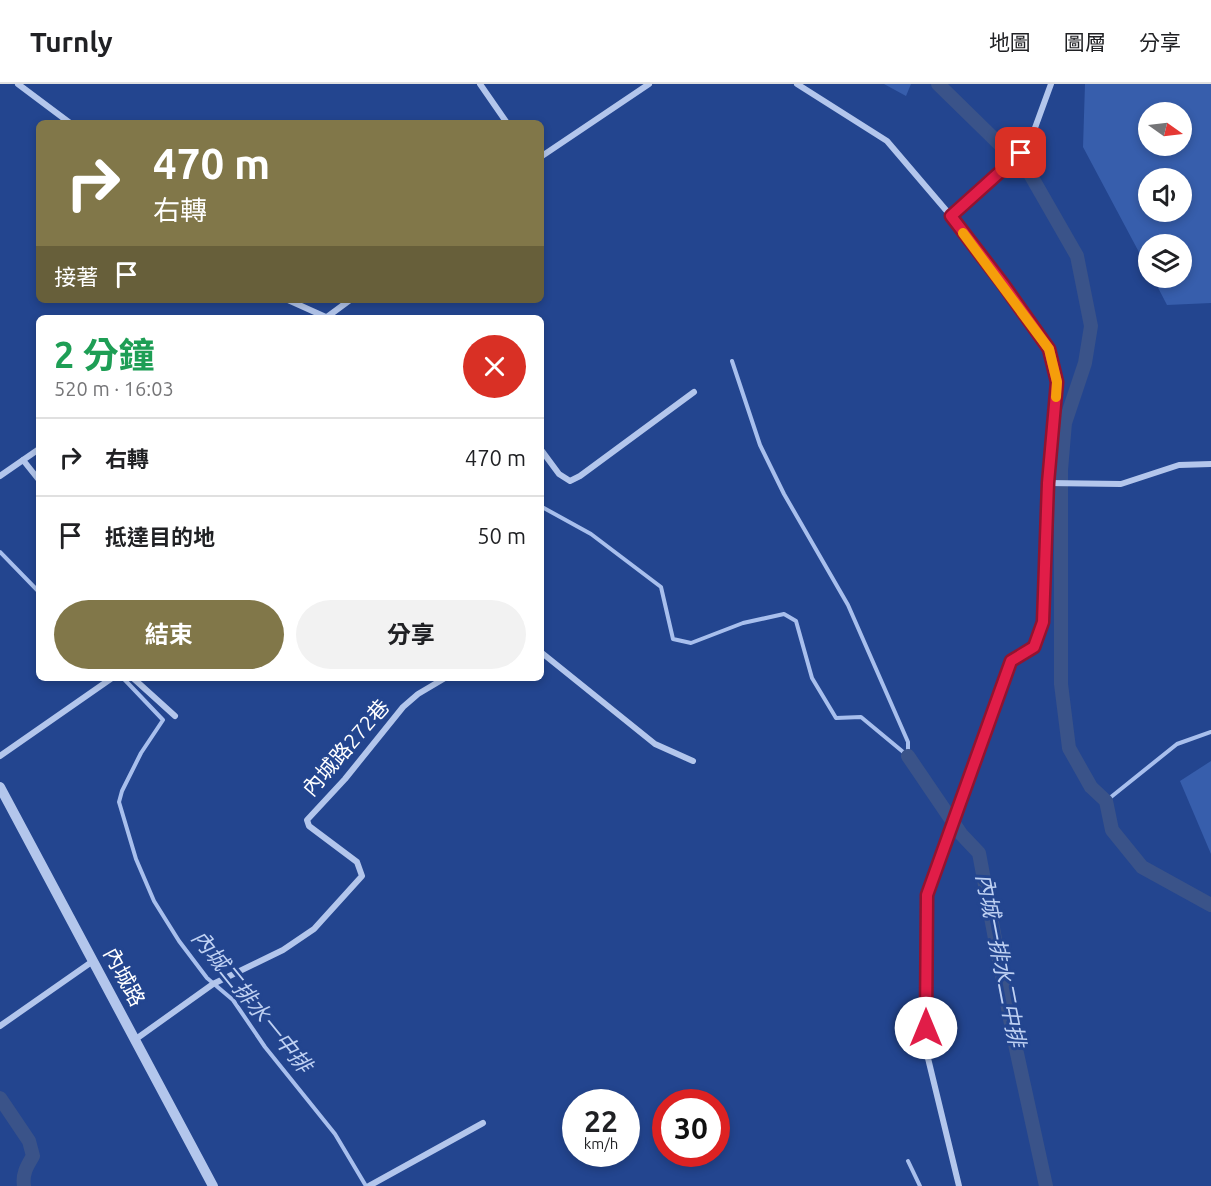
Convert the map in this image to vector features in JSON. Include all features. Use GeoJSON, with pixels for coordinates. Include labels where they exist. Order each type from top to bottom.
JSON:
{"type":"FeatureCollection","features":[{"type":"Feature","properties":{"kind":"street"},"geometry":{"type":"LineString","coordinates":[[18,84],[66,120]]}},
{"type":"Feature","properties":{"kind":"street"},"geometry":{"type":"LineString","coordinates":[[480,84],[505,120]]}},
{"type":"Feature","properties":{"kind":"street"},"geometry":{"type":"LineString","coordinates":[[544,155],[649,84]]}},
{"type":"Feature","properties":{"kind":"street"},"geometry":{"type":"LineString","coordinates":[[797,84],[887,141],[951,216],[1049,349],[1057,382],[1043,622],[1034,647],[1011,661],[927,895],[926,1050],[959,1186]]}},
{"type":"Feature","properties":{"kind":"street"},"geometry":{"type":"LineString","coordinates":[[951,216],[1028,147],[1051,84]]}},
{"type":"Feature","properties":{"kind":"street"},"geometry":{"type":"LineString","coordinates":[[294,303],[320,315]]}},
{"type":"Feature","properties":{"kind":"street"},"geometry":{"type":"LineString","coordinates":[[331,315],[346,303]]}},
{"type":"Feature","properties":{"kind":"street"},"geometry":{"type":"LineString","coordinates":[[544,455],[559,474],[570,481],[694,392]]}},
{"type":"Feature","properties":{"kind":"street"},"geometry":{"type":"LineString","coordinates":[[0,476],[36,451]]}},
{"type":"Feature","properties":{"kind":"street"},"geometry":{"type":"LineString","coordinates":[[24,460],[36,476]]}},
{"type":"Feature","properties":{"kind":"street"},"geometry":{"type":"LineString","coordinates":[[1051,483],[1121,484],[1179,465],[1211,464]]}},
{"type":"Feature","properties":{"kind":"street"},"geometry":{"type":"LineString","coordinates":[[544,655],[655,744],[693,761]]}},
{"type":"Feature","properties":{"kind":"street"},"geometry":{"type":"LineString","coordinates":[[0,756],[108,681]]}},
{"type":"Feature","properties":{"kind":"street"},"geometry":{"type":"LineString","coordinates":[[136,681],[175,716]]}},
{"type":"Feature","properties":{"kind":"street","name":"內城路272巷"},"geometry":{"type":"LineString","coordinates":[[136,1039],[213,984],[283,950],[314,929],[362,876],[357,862],[309,826],[307,820],[345,779],[402,707],[440,681]]}},
{"type":"Feature","properties":{"kind":"street","name":"內城路"},"geometry":{"type":"LineString","coordinates":[[0,787],[213,1186]]}},
{"type":"Feature","properties":{"kind":"street"},"geometry":{"type":"LineString","coordinates":[[0,1026],[93,961]]}},
{"type":"Feature","properties":{"kind":"street"},"geometry":{"type":"LineString","coordinates":[[369,1186],[483,1123]]}},
{"type":"Feature","properties":{"kind":"shaded area"},"geometry":{"type":"Polygon","coordinates":[[[884,84],[911,84],[906,96],[884,84]]]}},
{"type":"Feature","properties":{"kind":"shaded area"},"geometry":{"type":"Polygon","coordinates":[[[1085,84],[1211,84],[1211,303],[1167,305],[1158,288],[1192,288],[1192,234],[1138,234],[1138,250],[1083,147],[1085,84]]]}},
{"type":"Feature","properties":{"kind":"shaded area"},"geometry":{"type":"Polygon","coordinates":[[[1211,761],[1211,854],[1180,781],[1211,761]]]}},
{"type":"Feature","properties":{"kind":"waterway"},"geometry":{"type":"LineString","coordinates":[[938,84],[1030,174],[1077,256],[1091,326],[1085,363],[1065,423],[1061,470],[1061,684],[1069,748],[1091,787],[1106,801],[1112,830],[1142,867],[1211,905]]}},
{"type":"Feature","properties":{"kind":"waterway"},"geometry":{"type":"LineString","coordinates":[[732,361],[760,445],[784,494],[848,605],[908,742],[908,756]]}},
{"type":"Feature","properties":{"kind":"waterway"},"geometry":{"type":"LineString","coordinates":[[544,508],[591,534],[661,587],[673,639],[691,643],[743,623],[784,614],[796,621],[812,678],[836,718],[861,717],[908,756]]}},
{"type":"Feature","properties":{"kind":"waterway","name":"內城二排水一中排"},"geometry":{"type":"LineString","coordinates":[[0,552],[36,589]]}},
{"type":"Feature","properties":{"kind":"waterway","name":"內城二排水一中排"},"geometry":{"type":"LineString","coordinates":[[126,681],[163,720],[141,753],[119,802],[136,859],[154,901],[179,941],[207,978],[233,1000],[265,1047],[335,1134],[366,1186]]}},
{"type":"Feature","properties":{"kind":"waterway"},"geometry":{"type":"LineString","coordinates":[[1106,801],[1177,744],[1211,732]]}},
{"type":"Feature","properties":{"kind":"waterway","name":"內城一排水二中排"},"geometry":{"type":"LineString","coordinates":[[908,756],[961,834],[979,853],[1013,1035],[1046,1186]]}},
{"type":"Feature","properties":{"kind":"waterway"},"geometry":{"type":"LineString","coordinates":[[0,1098],[29,1141],[33,1156],[24,1174],[24,1186]]}},
{"type":"Feature","properties":{"kind":"waterway"},"geometry":{"type":"LineString","coordinates":[[908,1161],[920,1186]]}},
{"type":"Feature","properties":{"kind":"slow traffic"},"geometry":{"type":"LineString","coordinates":[[963,233],[1049,349],[1057,382],[1056,397]]}},
{"type":"Feature","properties":{"kind":"route"},"geometry":{"type":"LineString","coordinates":[[926,1028],[927,895],[1011,661],[1034,647],[1043,622],[1048,483],[1057,382],[1049,349],[951,216],[1021,153]]}}]}
